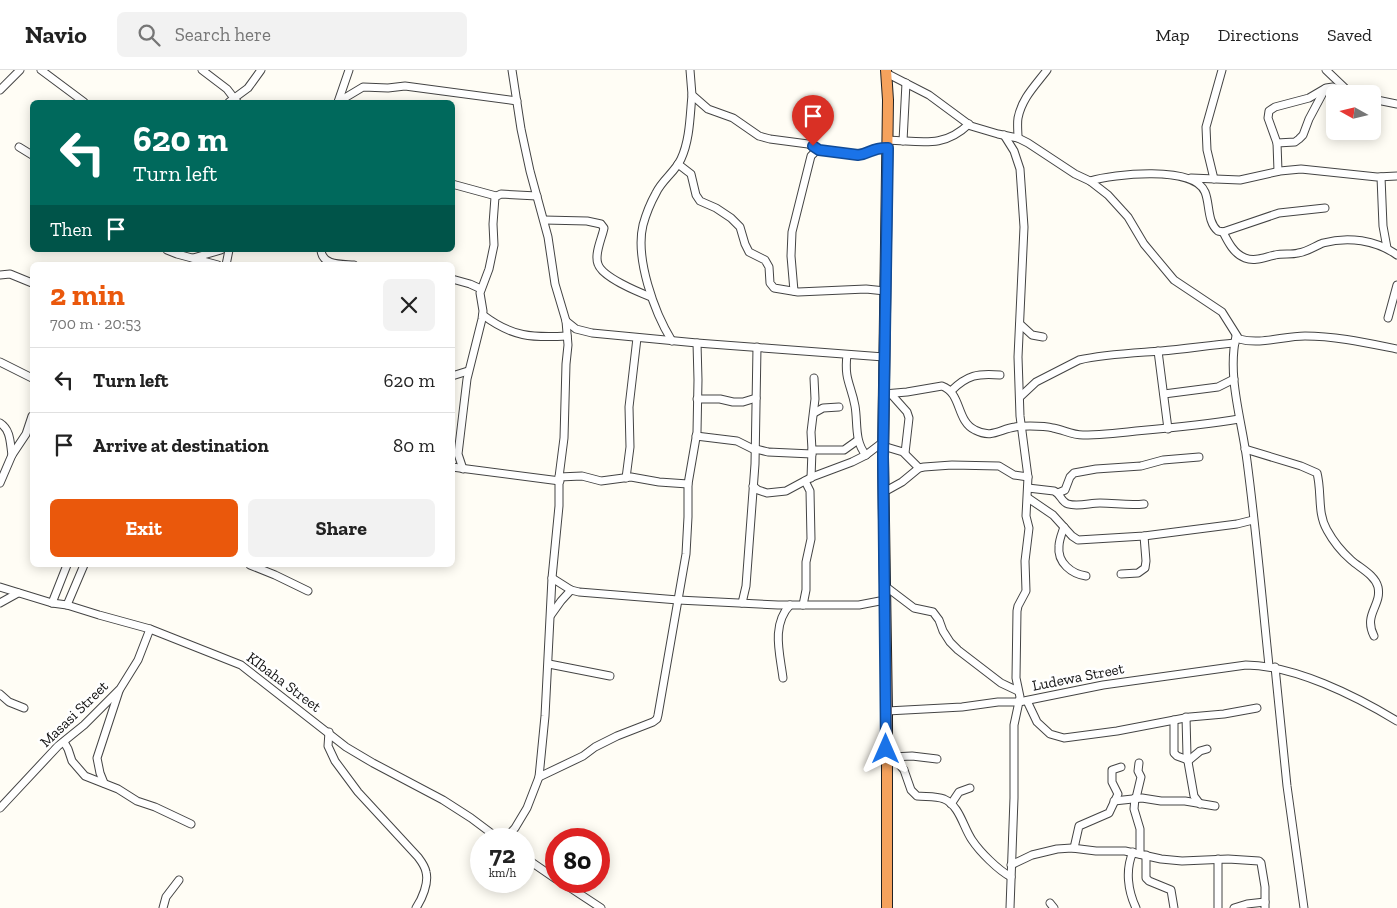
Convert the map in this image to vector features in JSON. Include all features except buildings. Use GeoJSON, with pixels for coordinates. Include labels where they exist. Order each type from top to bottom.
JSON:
{"type":"FeatureCollection","features":[{"type":"Feature","properties":{"kind":"highway"},"geometry":{"type":"LineString","coordinates":[[886,72],[888,144],[884,358],[888,394],[883,444],[886,711],[889,753],[887,908]]}},
{"type":"Feature","properties":{"kind":"street"},"geometry":{"type":"LineString","coordinates":[[0,90],[20,70]]}},
{"type":"Feature","properties":{"kind":"street"},"geometry":{"type":"LineString","coordinates":[[41,70],[81,100]]}},
{"type":"Feature","properties":{"kind":"street"},"geometry":{"type":"LineString","coordinates":[[202,70],[233,100]]}},
{"type":"Feature","properties":{"kind":"street"},"geometry":{"type":"LineString","coordinates":[[235,100],[248,88],[261,70]]}},
{"type":"Feature","properties":{"kind":"street"},"geometry":{"type":"LineString","coordinates":[[339,100],[348,70]]}},
{"type":"Feature","properties":{"kind":"street"},"geometry":{"type":"LineString","coordinates":[[512,70],[531,176],[544,220],[555,284],[566,321],[568,336],[564,438],[552,578],[549,664],[538,777],[526,808],[515,828]]}},
{"type":"Feature","properties":{"kind":"street"},"geometry":{"type":"LineString","coordinates":[[672,341],[662,325],[652,297],[642,260],[641,245],[643,225],[660,185],[678,164],[686,148],[692,95],[690,70]]}},
{"type":"Feature","properties":{"kind":"street"},"geometry":{"type":"LineString","coordinates":[[1018,138],[1018,119],[1023,105],[1030,91],[1047,70]]}},
{"type":"Feature","properties":{"kind":"street"},"geometry":{"type":"LineString","coordinates":[[1214,179],[1207,150],[1206,127],[1222,70]]}},
{"type":"Feature","properties":{"kind":"street"},"geometry":{"type":"LineString","coordinates":[[1326,70],[1342,85]]}},
{"type":"Feature","properties":{"kind":"street"},"geometry":{"type":"LineString","coordinates":[[886,72],[936,100],[969,124],[1004,136],[1018,138],[1075,174],[1090,181],[1108,195],[1128,217],[1144,244],[1174,280],[1228,318],[1236,340],[1233,364],[1234,380],[1245,450],[1304,908]]}},
{"type":"Feature","properties":{"kind":"street"},"geometry":{"type":"LineString","coordinates":[[903,141],[906,83]]}},
{"type":"Feature","properties":{"kind":"street"},"geometry":{"type":"LineString","coordinates":[[341,100],[363,87],[388,88],[405,86],[517,102]]}},
{"type":"Feature","properties":{"kind":"street"},"geometry":{"type":"LineString","coordinates":[[1278,172],[1277,143],[1268,118],[1269,111],[1274,107],[1310,98],[1325,89]]}},
{"type":"Feature","properties":{"kind":"street"},"geometry":{"type":"LineString","coordinates":[[1277,143],[1295,142],[1303,135],[1325,89]]}},
{"type":"Feature","properties":{"kind":"street"},"geometry":{"type":"LineString","coordinates":[[692,95],[708,109],[733,118],[759,136],[808,144],[819,150],[858,155],[864,155],[876,148],[903,141],[942,141],[959,134],[969,124]]}},
{"type":"Feature","properties":{"kind":"street"},"geometry":{"type":"LineString","coordinates":[[1381,101],[1397,104]]}},
{"type":"Feature","properties":{"kind":"street"},"geometry":{"type":"LineString","coordinates":[[1004,136],[1014,151],[1020,169],[1024,227],[1018,357],[1022,427],[1028,477],[1026,516],[1029,528],[1024,566],[1027,586],[1017,611],[1016,678],[1018,691],[1037,722],[1050,734],[1064,738],[1117,731],[1186,717],[1224,714],[1257,708]]}},
{"type":"Feature","properties":{"kind":"street"},"geometry":{"type":"LineString","coordinates":[[19,147],[30,154]]}},
{"type":"Feature","properties":{"kind":"street"},"geometry":{"type":"LineString","coordinates":[[794,291],[792,256],[794,223],[811,156],[819,150]]}},
{"type":"Feature","properties":{"kind":"street"},"geometry":{"type":"LineString","coordinates":[[678,164],[691,174],[696,195],[700,201],[724,212],[740,227],[749,252],[765,260],[769,267],[769,280],[772,287],[794,291],[866,289],[885,291]]}},
{"type":"Feature","properties":{"kind":"street"},"geometry":{"type":"LineString","coordinates":[[1090,181],[1109,176],[1129,174],[1240,180],[1301,169],[1381,177],[1397,176]]}},
{"type":"Feature","properties":{"kind":"street"},"geometry":{"type":"LineString","coordinates":[[1381,177],[1383,226],[1387,248]]}},
{"type":"Feature","properties":{"kind":"street"},"geometry":{"type":"LineString","coordinates":[[1188,178],[1200,184],[1205,191],[1212,224],[1218,232],[1279,213],[1325,208]]}},
{"type":"Feature","properties":{"kind":"street"},"geometry":{"type":"LineString","coordinates":[[455,185],[496,196],[507,194],[537,196]]}},
{"type":"Feature","properties":{"kind":"street"},"geometry":{"type":"LineString","coordinates":[[463,469],[458,454],[468,371],[483,315],[481,289],[487,275],[494,245],[493,217],[496,196]]}},
{"type":"Feature","properties":{"kind":"street"},"geometry":{"type":"LineString","coordinates":[[544,220],[586,221],[601,224],[604,228],[597,258],[600,268],[617,281],[652,297]]}},
{"type":"Feature","properties":{"kind":"street"},"geometry":{"type":"LineString","coordinates":[[1223,232],[1227,241],[1240,255],[1244,258],[1256,260],[1277,254],[1297,254],[1326,243],[1345,240],[1365,242],[1387,248],[1397,255]]}},
{"type":"Feature","properties":{"kind":"street"},"geometry":{"type":"LineString","coordinates":[[172,252],[207,262]]}},
{"type":"Feature","properties":{"kind":"street"},"geometry":{"type":"LineString","coordinates":[[193,258],[214,252]]}},
{"type":"Feature","properties":{"kind":"street"},"geometry":{"type":"LineString","coordinates":[[0,275],[10,274],[30,282]]}},
{"type":"Feature","properties":{"kind":"street"},"geometry":{"type":"LineString","coordinates":[[455,280],[481,289]]}},
{"type":"Feature","properties":{"kind":"street"},"geometry":{"type":"LineString","coordinates":[[1388,318],[1397,285]]}},
{"type":"Feature","properties":{"kind":"street"},"geometry":{"type":"LineString","coordinates":[[483,315],[502,328],[516,334],[540,337],[568,336]]}},
{"type":"Feature","properties":{"kind":"street"},"geometry":{"type":"LineString","coordinates":[[566,321],[584,332],[884,358]]}},
{"type":"Feature","properties":{"kind":"street"},"geometry":{"type":"LineString","coordinates":[[1020,324],[1032,335],[1043,338]]}},
{"type":"Feature","properties":{"kind":"street"},"geometry":{"type":"LineString","coordinates":[[1020,397],[1036,382],[1079,360],[1128,353],[1158,351],[1236,340],[1312,336],[1356,340],[1397,349]]}},
{"type":"Feature","properties":{"kind":"street"},"geometry":{"type":"LineString","coordinates":[[626,478],[630,447],[629,407],[638,338]]}},
{"type":"Feature","properties":{"kind":"street"},"geometry":{"type":"LineString","coordinates":[[538,777],[584,756],[617,736],[657,719],[686,554],[688,484],[696,436],[697,343]]}},
{"type":"Feature","properties":{"kind":"street"},"geometry":{"type":"LineString","coordinates":[[742,603],[746,586],[756,449],[757,347]]}},
{"type":"Feature","properties":{"kind":"street"},"geometry":{"type":"LineString","coordinates":[[1158,351],[1168,429]]}},
{"type":"Feature","properties":{"kind":"street"},"geometry":{"type":"LineString","coordinates":[[847,355],[846,373],[855,404],[858,440],[861,449],[866,455]]}},
{"type":"Feature","properties":{"kind":"street"},"geometry":{"type":"LineString","coordinates":[[0,362],[30,377]]}},
{"type":"Feature","properties":{"kind":"street"},"geometry":{"type":"LineString","coordinates":[[455,375],[468,371]]}},
{"type":"Feature","properties":{"kind":"street"},"geometry":{"type":"LineString","coordinates":[[951,391],[975,374],[1000,375]]}},
{"type":"Feature","properties":{"kind":"street"},"geometry":{"type":"LineString","coordinates":[[802,605],[806,590],[806,562],[811,538],[808,479],[812,452],[811,432],[814,413],[814,378]]}},
{"type":"Feature","properties":{"kind":"street"},"geometry":{"type":"LineString","coordinates":[[1164,394],[1218,387],[1234,380]]}},
{"type":"Feature","properties":{"kind":"street"},"geometry":{"type":"LineString","coordinates":[[888,394],[942,386],[951,391],[964,420],[975,430],[994,434],[1014,427],[1051,427],[1071,434],[1082,435],[1168,429],[1239,418]]}},
{"type":"Feature","properties":{"kind":"street"},"geometry":{"type":"LineString","coordinates":[[888,394],[907,412],[905,453]]}},
{"type":"Feature","properties":{"kind":"street"},"geometry":{"type":"LineString","coordinates":[[697,400],[720,399],[743,402],[756,398]]}},
{"type":"Feature","properties":{"kind":"street"},"geometry":{"type":"LineString","coordinates":[[814,413],[823,408],[839,407]]}},
{"type":"Feature","properties":{"kind":"street"},"geometry":{"type":"LineString","coordinates":[[0,483],[12,455],[24,438],[30,422]]}},
{"type":"Feature","properties":{"kind":"street"},"geometry":{"type":"LineString","coordinates":[[0,423],[7,428],[10,436],[12,455]]}},
{"type":"Feature","properties":{"kind":"street"},"geometry":{"type":"LineString","coordinates":[[696,436],[737,441],[768,452],[844,450],[858,440]]}},
{"type":"Feature","properties":{"kind":"street"},"geometry":{"type":"LineString","coordinates":[[753,486],[765,492],[786,491],[808,479],[852,462],[883,444],[905,453],[919,468]]}},
{"type":"Feature","properties":{"kind":"street"},"geometry":{"type":"LineString","coordinates":[[1245,450],[1301,466],[1317,473],[1322,521],[1325,528],[1337,545],[1351,560],[1370,575],[1378,587],[1377,599],[1370,617],[1370,625],[1374,636]]}},
{"type":"Feature","properties":{"kind":"street"},"geometry":{"type":"LineString","coordinates":[[1058,493],[1065,490],[1070,477],[1074,473],[1096,469],[1141,466],[1163,460],[1199,457]]}},
{"type":"Feature","properties":{"kind":"street"},"geometry":{"type":"LineString","coordinates":[[884,492],[902,482],[919,468],[952,465],[999,466],[1014,475],[1028,477]]}},
{"type":"Feature","properties":{"kind":"street"},"geometry":{"type":"LineString","coordinates":[[455,468],[560,479],[582,476],[601,481],[626,478],[688,484]]}},
{"type":"Feature","properties":{"kind":"street"},"geometry":{"type":"LineString","coordinates":[[1028,488],[1054,491],[1058,493],[1064,502],[1074,506],[1099,503],[1144,504]]}},
{"type":"Feature","properties":{"kind":"street"},"geometry":{"type":"LineString","coordinates":[[1028,498],[1053,515],[1078,540],[1144,536],[1237,524],[1253,520]]}},
{"type":"Feature","properties":{"kind":"street"},"geometry":{"type":"LineString","coordinates":[[1064,527],[1058,548],[1063,561],[1071,572],[1086,576]]}},
{"type":"Feature","properties":{"kind":"street"},"geometry":{"type":"LineString","coordinates":[[1121,574],[1138,572],[1145,568],[1144,536]]}},
{"type":"Feature","properties":{"kind":"street"},"geometry":{"type":"LineString","coordinates":[[52,603],[66,567]]}},
{"type":"Feature","properties":{"kind":"street"},"geometry":{"type":"LineString","coordinates":[[67,605],[83,567]]}},
{"type":"Feature","properties":{"kind":"street"},"geometry":{"type":"LineString","coordinates":[[255,567],[308,591]]}},
{"type":"Feature","properties":{"kind":"street"},"geometry":{"type":"LineString","coordinates":[[552,578],[571,590],[678,600],[790,605],[859,605],[885,600]]}},
{"type":"Feature","properties":{"kind":"street"},"geometry":{"type":"LineString","coordinates":[[885,586],[914,608],[933,612],[950,642],[958,650],[1001,682],[1018,691]]}},
{"type":"Feature","properties":{"kind":"street","name":"KIbaha Street"},"geometry":{"type":"LineString","coordinates":[[0,587],[52,603],[67,605],[98,616],[150,629],[241,665],[346,747],[443,800],[484,828]]}},
{"type":"Feature","properties":{"kind":"street"},"geometry":{"type":"LineString","coordinates":[[550,618],[571,590]]}},
{"type":"Feature","properties":{"kind":"street"},"geometry":{"type":"LineString","coordinates":[[0,603],[18,593]]}},
{"type":"Feature","properties":{"kind":"street"},"geometry":{"type":"LineString","coordinates":[[783,678],[779,653],[779,635],[783,614],[790,605]]}},
{"type":"Feature","properties":{"kind":"street","name":"Masasi Street"},"geometry":{"type":"LineString","coordinates":[[0,808],[64,742],[120,689],[138,660],[150,629]]}},
{"type":"Feature","properties":{"kind":"street"},"geometry":{"type":"LineString","coordinates":[[549,664],[610,676]]}},
{"type":"Feature","properties":{"kind":"street","name":"Ludewa Street"},"geometry":{"type":"LineString","coordinates":[[886,711],[962,707],[998,702],[1023,702],[1103,685],[1246,665],[1272,667],[1343,692],[1397,721]]}},
{"type":"Feature","properties":{"kind":"street"},"geometry":{"type":"LineString","coordinates":[[104,783],[97,758],[120,689]]}},
{"type":"Feature","properties":{"kind":"street"},"geometry":{"type":"LineString","coordinates":[[0,694],[9,702],[24,708]]}},
{"type":"Feature","properties":{"kind":"street"},"geometry":{"type":"LineString","coordinates":[[1010,908],[1014,725],[1023,702]]}},
{"type":"Feature","properties":{"kind":"street"},"geometry":{"type":"LineString","coordinates":[[1186,717],[1188,760],[1194,796],[1200,804]]}},
{"type":"Feature","properties":{"kind":"street"},"geometry":{"type":"LineString","coordinates":[[1174,720],[1174,753],[1188,760]]}},
{"type":"Feature","properties":{"kind":"street"},"geometry":{"type":"LineString","coordinates":[[329,732],[328,746],[335,761],[358,792],[418,857],[423,865],[426,872],[426,882],[420,902],[416,908]]}},
{"type":"Feature","properties":{"kind":"street"},"geometry":{"type":"LineString","coordinates":[[1174,738],[1186,740]]}},
{"type":"Feature","properties":{"kind":"street"},"geometry":{"type":"LineString","coordinates":[[64,742],[72,761],[86,776],[118,789],[137,801],[155,806],[191,824]]}},
{"type":"Feature","properties":{"kind":"street"},"geometry":{"type":"LineString","coordinates":[[1188,760],[1200,751],[1207,749]]}},
{"type":"Feature","properties":{"kind":"street"},"geometry":{"type":"LineString","coordinates":[[889,753],[904,770],[913,794],[944,799],[951,804],[959,814],[977,847],[1011,878]]}},
{"type":"Feature","properties":{"kind":"street"},"geometry":{"type":"LineString","coordinates":[[889,753],[937,759]]}},
{"type":"Feature","properties":{"kind":"street"},"geometry":{"type":"LineString","coordinates":[[1139,763],[1138,771],[1141,777],[1134,809],[1140,829],[1140,854],[1146,878],[1171,890],[1174,908]]}},
{"type":"Feature","properties":{"kind":"street"},"geometry":{"type":"LineString","coordinates":[[1074,848],[1078,826],[1108,814],[1117,798],[1118,792],[1112,782],[1112,770],[1121,766]]}},
{"type":"Feature","properties":{"kind":"street"},"geometry":{"type":"LineString","coordinates":[[951,804],[959,792],[970,788]]}},
{"type":"Feature","properties":{"kind":"street"},"geometry":{"type":"LineString","coordinates":[[1114,801],[1136,798],[1161,801],[1181,800],[1215,806]]}},
{"type":"Feature","properties":{"kind":"street"},"geometry":{"type":"LineString","coordinates":[[1012,865],[1032,854],[1074,848],[1140,854],[1182,861],[1218,859],[1261,862],[1265,887],[1265,905],[1247,904],[1234,908]]}},
{"type":"Feature","properties":{"kind":"street"},"geometry":{"type":"LineString","coordinates":[[1136,908],[1131,897],[1128,880],[1130,860],[1140,854]]}},
{"type":"Feature","properties":{"kind":"street"},"geometry":{"type":"LineString","coordinates":[[1218,859],[1218,908]]}},
{"type":"Feature","properties":{"kind":"street"},"geometry":{"type":"LineString","coordinates":[[163,908],[166,897],[179,880]]}},
{"type":"Feature","properties":{"kind":"street"},"geometry":{"type":"LineString","coordinates":[[578,893],[601,908]]}},
{"type":"Feature","properties":{"kind":"route"},"geometry":{"type":"LineString","coordinates":[[813,146],[819,150],[858,155],[864,155],[876,148],[888,148],[883,457],[886,749]]}}]}
